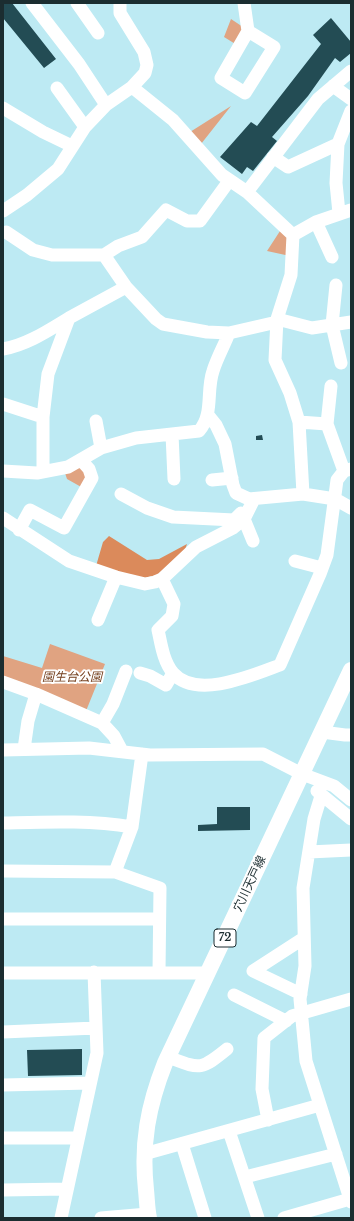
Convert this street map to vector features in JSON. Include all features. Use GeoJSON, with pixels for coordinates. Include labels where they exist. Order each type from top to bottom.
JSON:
{"type":"FeatureCollection","features":[{"type":"Feature","properties":{"kind":"main road","name":"穴川天戸線"},"geometry":{"type":"LineString","coordinates":[[148,1216],[144,1154],[149,1111],[154,1090],[168,1057],[351,670]]}},
{"type":"Feature","properties":{"kind":"street"},"geometry":{"type":"LineString","coordinates":[[77,3],[98,33]]}},
{"type":"Feature","properties":{"kind":"street"},"geometry":{"type":"LineString","coordinates":[[3,211],[27,195],[58,169],[85,127],[106,105],[132,87],[145,73],[147,65],[144,52],[120,13],[120,3]]}},
{"type":"Feature","properties":{"kind":"street"},"geometry":{"type":"LineString","coordinates":[[244,3],[248,31],[221,78],[245,93],[274,47],[248,31]]}},
{"type":"Feature","properties":{"kind":"street"},"geometry":{"type":"LineString","coordinates":[[34,4],[79,64],[106,105]]}},
{"type":"Feature","properties":{"kind":"street"},"geometry":{"type":"LineString","coordinates":[[247,192],[318,99],[351,72]]}},
{"type":"Feature","properties":{"kind":"street"},"geometry":{"type":"LineString","coordinates":[[332,86],[351,99]]}},
{"type":"Feature","properties":{"kind":"street"},"geometry":{"type":"LineString","coordinates":[[132,87],[173,120],[229,181],[247,192],[293,235],[291,275],[277,321],[275,360],[290,393],[299,422],[303,494]]}},
{"type":"Feature","properties":{"kind":"street"},"geometry":{"type":"LineString","coordinates":[[57,88],[85,127]]}},
{"type":"Feature","properties":{"kind":"street"},"geometry":{"type":"LineString","coordinates":[[3,108],[43,132],[72,146]]}},
{"type":"Feature","properties":{"kind":"street"},"geometry":{"type":"LineString","coordinates":[[293,235],[316,222],[345,212],[336,183],[338,144],[351,111]]}},
{"type":"Feature","properties":{"kind":"street"},"geometry":{"type":"LineString","coordinates":[[274,157],[288,167],[338,144]]}},
{"type":"Feature","properties":{"kind":"street"},"geometry":{"type":"LineString","coordinates":[[4,230],[33,250],[52,255],[104,255],[118,246],[142,237],[166,210],[187,221],[200,221],[229,181]]}},
{"type":"Feature","properties":{"kind":"street"},"geometry":{"type":"LineString","coordinates":[[316,222],[332,257]]}},
{"type":"Feature","properties":{"kind":"street"},"geometry":{"type":"LineString","coordinates":[[104,255],[126,287],[156,319],[163,324],[207,332],[230,333],[277,321],[312,328],[351,322]]}},
{"type":"Feature","properties":{"kind":"street"},"geometry":{"type":"LineString","coordinates":[[336,285],[332,325],[341,363]]}},
{"type":"Feature","properties":{"kind":"street"},"geometry":{"type":"LineString","coordinates":[[3,349],[14,347],[41,334],[126,287]]}},
{"type":"Feature","properties":{"kind":"street"},"geometry":{"type":"LineString","coordinates":[[43,472],[43,417],[48,374],[69,318]]}},
{"type":"Feature","properties":{"kind":"street"},"geometry":{"type":"LineString","coordinates":[[3,471],[43,472],[68,467],[101,448],[136,438],[199,431],[205,424],[208,415],[209,386],[213,371],[230,333]]}},
{"type":"Feature","properties":{"kind":"street"},"geometry":{"type":"LineString","coordinates":[[162,579],[174,604],[172,616],[158,630],[164,656],[173,673],[192,684],[215,684],[237,682],[280,665],[327,555],[337,480],[348,470],[327,424],[331,386]]}},
{"type":"Feature","properties":{"kind":"street"},"geometry":{"type":"LineString","coordinates":[[3,404],[43,417]]}},
{"type":"Feature","properties":{"kind":"street"},"geometry":{"type":"LineString","coordinates":[[208,415],[216,424],[225,444],[236,493],[251,499],[303,494],[335,499],[351,508]]}},
{"type":"Feature","properties":{"kind":"street"},"geometry":{"type":"LineString","coordinates":[[96,421],[101,448]]}},
{"type":"Feature","properties":{"kind":"street"},"geometry":{"type":"LineString","coordinates":[[299,422],[327,424]]}},
{"type":"Feature","properties":{"kind":"street"},"geometry":{"type":"LineString","coordinates":[[172,434],[174,478]]}},
{"type":"Feature","properties":{"kind":"street"},"geometry":{"type":"LineString","coordinates":[[19,530],[30,510],[64,528],[92,478],[89,469],[81,460]]}},
{"type":"Feature","properties":{"kind":"street"},"geometry":{"type":"LineString","coordinates":[[212,480],[232,478]]}},
{"type":"Feature","properties":{"kind":"street"},"geometry":{"type":"LineString","coordinates":[[121,494],[147,508],[173,517],[215,520],[234,520],[238,517],[251,499]]}},
{"type":"Feature","properties":{"kind":"street"},"geometry":{"type":"LineString","coordinates":[[3,518],[19,530],[70,561],[116,577],[145,584],[162,579],[196,547],[233,528],[244,519],[251,499]]}},
{"type":"Feature","properties":{"kind":"street"},"geometry":{"type":"LineString","coordinates":[[244,519],[253,541]]}},
{"type":"Feature","properties":{"kind":"street"},"geometry":{"type":"LineString","coordinates":[[295,561],[322,568]]}},
{"type":"Feature","properties":{"kind":"street"},"geometry":{"type":"LineString","coordinates":[[98,620],[116,577]]}},
{"type":"Feature","properties":{"kind":"street"},"geometry":{"type":"LineString","coordinates":[[102,723],[113,704],[126,671]]}},
{"type":"Feature","properties":{"kind":"street"},"geometry":{"type":"LineString","coordinates":[[140,673],[150,676],[166,685],[173,673]]}},
{"type":"Feature","properties":{"kind":"street"},"geometry":{"type":"LineString","coordinates":[[3,682],[36,694],[102,723],[114,736],[122,752]]}},
{"type":"Feature","properties":{"kind":"street"},"geometry":{"type":"LineString","coordinates":[[24,750],[28,721],[36,694]]}},
{"type":"Feature","properties":{"kind":"street"},"geometry":{"type":"LineString","coordinates":[[322,732],[345,736],[351,734]]}},
{"type":"Feature","properties":{"kind":"street"},"geometry":{"type":"LineString","coordinates":[[3,750],[89,748],[142,754],[263,754],[302,774],[334,786],[351,800]]}},
{"type":"Feature","properties":{"kind":"street"},"geometry":{"type":"LineString","coordinates":[[115,872],[132,827],[142,754]]}},
{"type":"Feature","properties":{"kind":"street"},"geometry":{"type":"LineString","coordinates":[[302,774],[322,796],[351,819]]}},
{"type":"Feature","properties":{"kind":"street"},"geometry":{"type":"LineString","coordinates":[[284,1218],[351,1200],[306,1061],[302,1012],[301,994],[305,966],[303,888],[314,819],[322,796]]}},
{"type":"Feature","properties":{"kind":"street"},"geometry":{"type":"LineString","coordinates":[[3,823],[82,822],[105,823],[132,827]]}},
{"type":"Feature","properties":{"kind":"street"},"geometry":{"type":"LineString","coordinates":[[308,852],[351,850]]}},
{"type":"Feature","properties":{"kind":"street"},"geometry":{"type":"LineString","coordinates":[[3,871],[115,872],[160,888],[159,972]]}},
{"type":"Feature","properties":{"kind":"street"},"geometry":{"type":"LineString","coordinates":[[3,919],[160,919]]}},
{"type":"Feature","properties":{"kind":"street"},"geometry":{"type":"LineString","coordinates":[[301,994],[253,970],[304,938]]}},
{"type":"Feature","properties":{"kind":"street"},"geometry":{"type":"LineString","coordinates":[[61,1218],[66,1189],[97,1053],[94,972]]}},
{"type":"Feature","properties":{"kind":"street"},"geometry":{"type":"LineString","coordinates":[[3,973],[208,973]]}},
{"type":"Feature","properties":{"kind":"street"},"geometry":{"type":"LineString","coordinates":[[234,995],[286,1021]]}},
{"type":"Feature","properties":{"kind":"street"},"geometry":{"type":"LineString","coordinates":[[268,1120],[262,1089],[264,1038],[292,1016],[351,999]]}},
{"type":"Feature","properties":{"kind":"street"},"geometry":{"type":"LineString","coordinates":[[3,1032],[96,1028]]}},
{"type":"Feature","properties":{"kind":"street"},"geometry":{"type":"LineString","coordinates":[[168,1057],[195,1067],[210,1063],[227,1049]]}},
{"type":"Feature","properties":{"kind":"street"},"geometry":{"type":"LineString","coordinates":[[3,1085],[90,1083]]}},
{"type":"Feature","properties":{"kind":"street"},"geometry":{"type":"LineString","coordinates":[[144,1154],[320,1105]]}},
{"type":"Feature","properties":{"kind":"street"},"geometry":{"type":"LineString","coordinates":[[230,1131],[258,1218]]}},
{"type":"Feature","properties":{"kind":"street"},"geometry":{"type":"LineString","coordinates":[[3,1138],[78,1138]]}},
{"type":"Feature","properties":{"kind":"street"},"geometry":{"type":"LineString","coordinates":[[182,1144],[206,1218]]}},
{"type":"Feature","properties":{"kind":"street"},"geometry":{"type":"LineString","coordinates":[[245,1176],[336,1154]]}},
{"type":"Feature","properties":{"kind":"street"},"geometry":{"type":"LineString","coordinates":[[3,1190],[66,1189]]}},
{"type":"Feature","properties":{"kind":"street"},"geometry":{"type":"LineString","coordinates":[[101,1218],[148,1216]]}},
{"type":"Feature","properties":{"kind":"green space"},"geometry":{"type":"Polygon","coordinates":[[[231,19],[246,29],[237,45],[224,37],[231,19]]]}},
{"type":"Feature","properties":{"kind":"green space"},"geometry":{"type":"Polygon","coordinates":[[[231,106],[201,144],[190,132],[231,106]]]}},
{"type":"Feature","properties":{"kind":"green space"},"geometry":{"type":"Polygon","coordinates":[[[280,231],[291,241],[290,256],[267,251],[280,231]]]}},
{"type":"Feature","properties":{"kind":"green space"},"geometry":{"type":"Polygon","coordinates":[[[81,467],[86,473],[83,488],[67,479],[65,473],[81,467]]]}},
{"type":"Feature","properties":{"kind":"green space","name":"園生台公園"},"geometry":{"type":"Polygon","coordinates":[[[50,644],[105,664],[86,711],[3,680],[3,656],[42,668],[50,644]]]}},
{"type":"Feature","properties":{"kind":"shaded area"},"geometry":{"type":"Polygon","coordinates":[[[109,536],[147,560],[159,559],[187,544],[185,550],[157,575],[140,579],[96,566],[103,542],[109,536]]]}},
{"type":"Feature","properties":{"kind":"building"},"geometry":{"type":"Polygon","coordinates":[[[3,3],[12,3],[56,59],[44,68],[3,18],[3,3]]]}},
{"type":"Feature","properties":{"kind":"building"},"geometry":{"type":"Polygon","coordinates":[[[331,18],[351,42],[351,53],[340,62],[335,58],[308,96],[272,137],[277,141],[253,171],[247,167],[242,174],[220,157],[251,122],[257,126],[321,44],[313,35],[331,18]]]}},
{"type":"Feature","properties":{"kind":"building"},"geometry":{"type":"Polygon","coordinates":[[[262,435],[263,440],[256,440],[256,436],[262,435]]]}},
{"type":"Feature","properties":{"kind":"building"},"geometry":{"type":"Polygon","coordinates":[[[217,807],[250,807],[250,830],[198,831],[198,825],[217,824],[217,807]]]}},
{"type":"Feature","properties":{"kind":"building"},"geometry":{"type":"Polygon","coordinates":[[[82,1049],[82,1075],[28,1076],[27,1050],[82,1049]]]}}]}
